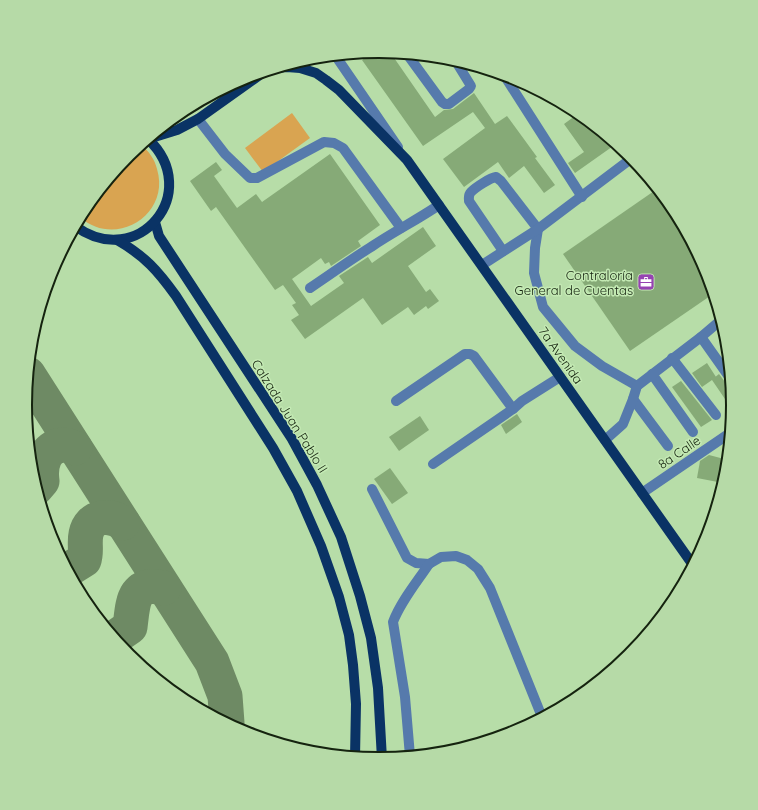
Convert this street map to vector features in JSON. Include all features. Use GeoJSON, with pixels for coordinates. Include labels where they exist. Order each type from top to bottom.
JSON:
{"type":"FeatureCollection","features":[{"type":"Feature","properties":{"kind":"main road","name":"7a Avenida"},"geometry":{"type":"LineString","coordinates":[[298,68],[316,74],[339,90],[407,160],[689,560]]}},
{"type":"Feature","properties":{"kind":"main road"},"geometry":{"type":"LineString","coordinates":[[162,135],[177,130],[198,119],[248,83]]}},
{"type":"Feature","properties":{"kind":"main road"},"geometry":{"type":"LineString","coordinates":[[79,229],[88,235],[102,240],[117,240],[131,238],[144,231],[155,222],[164,209],[169,194],[170,179],[166,164],[159,150],[152,143]]}},
{"type":"Feature","properties":{"kind":"main road","name":"Calzada Juan Pablo II"},"geometry":{"type":"LineString","coordinates":[[155,222],[159,236],[292,439],[317,485],[341,537],[360,596],[371,638],[378,688],[382,752]]}},
{"type":"Feature","properties":{"kind":"main road"},"geometry":{"type":"LineString","coordinates":[[117,240],[134,250],[162,276],[273,448],[297,491],[321,546],[339,597],[349,635],[356,704],[355,751]]}},
{"type":"Feature","properties":{"kind":"street"},"geometry":{"type":"LineString","coordinates":[[410,60],[445,104],[449,104],[471,86],[460,68]]}},
{"type":"Feature","properties":{"kind":"street","name":"7a Avenida"},"geometry":{"type":"LineString","coordinates":[[339,61],[407,160]]}},
{"type":"Feature","properties":{"kind":"street"},"geometry":{"type":"LineString","coordinates":[[509,83],[582,197]]}},
{"type":"Feature","properties":{"kind":"street"},"geometry":{"type":"LineString","coordinates":[[198,119],[225,154],[250,178],[257,178],[324,142],[334,143],[343,148],[401,228]]}},
{"type":"Feature","properties":{"kind":"street"},"geometry":{"type":"LineString","coordinates":[[482,265],[538,229],[626,162]]}},
{"type":"Feature","properties":{"kind":"street"},"geometry":{"type":"LineString","coordinates":[[503,251],[469,201],[468,196],[470,192],[491,178],[496,177],[501,181],[538,229],[535,248],[534,273],[543,307],[576,346],[602,366],[637,386]]}},
{"type":"Feature","properties":{"kind":"street"},"geometry":{"type":"LineString","coordinates":[[310,288],[370,247],[401,228],[418,220],[439,205]]}},
{"type":"Feature","properties":{"kind":"street"},"geometry":{"type":"LineString","coordinates":[[605,440],[623,424],[637,386],[716,324]]}},
{"type":"Feature","properties":{"kind":"street"},"geometry":{"type":"LineString","coordinates":[[701,337],[724,369]]}},
{"type":"Feature","properties":{"kind":"street"},"geometry":{"type":"LineString","coordinates":[[396,400],[465,354],[470,354],[474,356],[513,409]]}},
{"type":"Feature","properties":{"kind":"street"},"geometry":{"type":"LineString","coordinates":[[672,358],[716,415]]}},
{"type":"Feature","properties":{"kind":"street"},"geometry":{"type":"LineString","coordinates":[[652,374],[693,432]]}},
{"type":"Feature","properties":{"kind":"street"},"geometry":{"type":"LineString","coordinates":[[433,464],[513,409],[522,401],[560,377]]}},
{"type":"Feature","properties":{"kind":"street"},"geometry":{"type":"LineString","coordinates":[[633,399],[668,446]]}},
{"type":"Feature","properties":{"kind":"street","name":"8a Calle"},"geometry":{"type":"LineString","coordinates":[[642,493],[724,437]]}},
{"type":"Feature","properties":{"kind":"street"},"geometry":{"type":"LineString","coordinates":[[372,489],[407,558],[416,563],[429,564]]}},
{"type":"Feature","properties":{"kind":"street"},"geometry":{"type":"LineString","coordinates":[[410,750],[405,697],[393,622],[396,613],[404,600],[429,564],[441,557],[456,556],[467,560],[478,569],[490,588],[540,712]]}},
{"type":"Feature","properties":{"kind":"shaded area"},"geometry":{"type":"Polygon","coordinates":[[[292,113],[310,138],[263,172],[245,148],[292,113]]]}},
{"type":"Feature","properties":{"kind":"shaded area"},"geometry":{"type":"Polygon","coordinates":[[[145,149],[155,162],[159,186],[156,200],[148,213],[137,222],[123,228],[109,229],[94,226],[85,220],[90,212],[118,176],[145,149]]]}},
{"type":"Feature","properties":{"kind":"building"},"geometry":{"type":"Polygon","coordinates":[[[379,58],[395,59],[435,117],[444,110],[453,109],[474,93],[495,124],[507,116],[537,157],[535,158],[555,185],[544,193],[524,166],[509,178],[498,162],[464,187],[443,159],[485,128],[473,112],[423,146],[362,60],[379,58]]]}},
{"type":"Feature","properties":{"kind":"building"},"geometry":{"type":"Polygon","coordinates":[[[573,117],[611,147],[575,173],[568,163],[584,152],[564,124],[573,117]]]}},
{"type":"Feature","properties":{"kind":"building"},"geometry":{"type":"Polygon","coordinates":[[[330,154],[380,225],[358,241],[361,246],[331,266],[329,262],[325,264],[321,258],[292,279],[311,306],[344,283],[339,276],[368,257],[372,263],[423,227],[436,246],[408,266],[426,292],[430,289],[439,301],[428,309],[426,306],[414,315],[408,307],[382,325],[363,298],[305,339],[291,320],[299,315],[292,305],[296,303],[283,285],[275,290],[216,207],[211,211],[190,181],[216,162],[222,170],[214,176],[237,208],[256,194],[262,202],[330,154]]]}},
{"type":"Feature","properties":{"kind":"building","name":"Contraloría General de Cuentas"},"geometry":{"type":"Polygon","coordinates":[[[653,192],[668,212],[680,232],[700,272],[709,297],[630,351],[563,254],[653,192]]]}},
{"type":"Feature","properties":{"kind":"building"},"geometry":{"type":"Polygon","coordinates":[[[707,363],[716,377],[719,374],[725,382],[726,398],[712,380],[702,387],[692,373],[707,363]]]}},
{"type":"Feature","properties":{"kind":"building"},"geometry":{"type":"Polygon","coordinates":[[[681,381],[712,420],[701,427],[672,387],[681,381]]]}},
{"type":"Feature","properties":{"kind":"building"},"geometry":{"type":"Polygon","coordinates":[[[517,414],[522,422],[506,434],[501,425],[517,414]]]}},
{"type":"Feature","properties":{"kind":"building"},"geometry":{"type":"Polygon","coordinates":[[[420,416],[429,430],[399,451],[389,437],[420,416]]]}},
{"type":"Feature","properties":{"kind":"building"},"geometry":{"type":"Polygon","coordinates":[[[709,455],[722,458],[717,482],[697,478],[700,461],[709,455]]]}},
{"type":"Feature","properties":{"kind":"building"},"geometry":{"type":"Polygon","coordinates":[[[390,468],[408,493],[392,504],[374,479],[390,468]]]}},
{"type":"Feature","properties":{"kind":"taxiway"},"geometry":{"type":"LineString","coordinates":[[33,382],[212,662],[225,696],[226,716]]}},
{"type":"Feature","properties":{"kind":"taxiway"},"geometry":{"type":"LineString","coordinates":[[41,482],[43,463],[47,453],[57,446],[63,445],[75,448]]}},
{"type":"Feature","properties":{"kind":"taxiway"},"geometry":{"type":"LineString","coordinates":[[73,567],[84,560],[86,534],[92,523],[101,518],[112,518],[123,523]]}},
{"type":"Feature","properties":{"kind":"taxiway"},"geometry":{"type":"LineString","coordinates":[[119,635],[130,627],[134,602],[140,591],[146,587],[153,586],[164,588]]}},
{"type":"Feature","properties":{"kind":"place","name":"Contraloría General de Cuentas"},"geometry":{"type":"Point","coordinates":[646,282]}}]}
